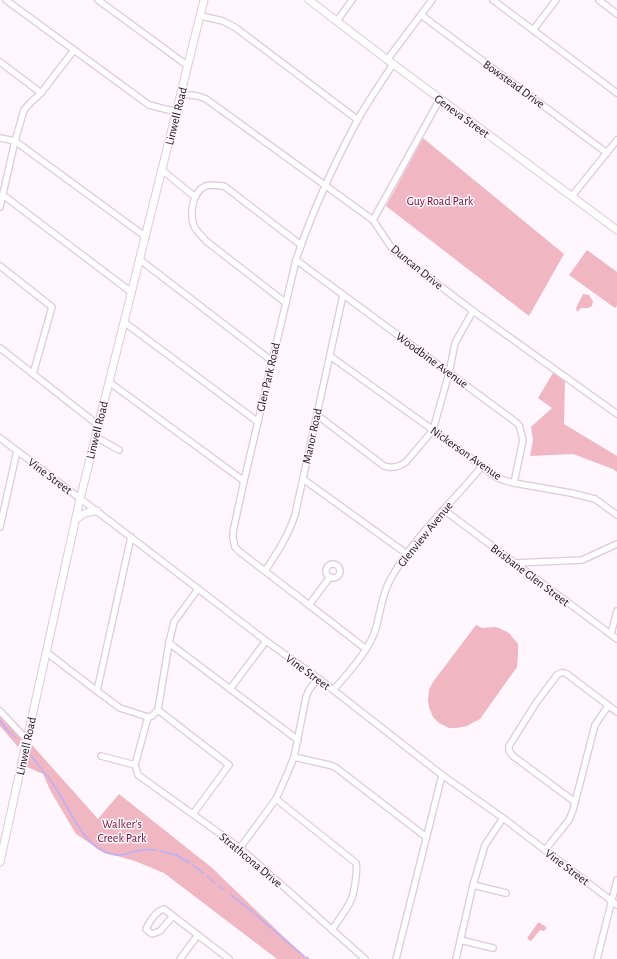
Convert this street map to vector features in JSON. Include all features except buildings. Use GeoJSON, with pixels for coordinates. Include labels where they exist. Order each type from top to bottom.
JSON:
{"type":"FeatureCollection","features":[{"type":"Feature","properties":{"kind":"main road","name":"Linwell Road"},"geometry":{"type":"LineString","coordinates":[[0,862],[80,498],[204,0]]}},
{"type":"Feature","properties":{"kind":"main road","name":"Geneva Street"},"geometry":{"type":"LineString","coordinates":[[309,0],[390,62],[617,230]]}},
{"type":"Feature","properties":{"kind":"main road"},"geometry":{"type":"LineString","coordinates":[[76,519],[88,511],[97,511]]}},
{"type":"Feature","properties":{"kind":"street"},"geometry":{"type":"LineString","coordinates":[[6,0],[149,105],[177,112]]}},
{"type":"Feature","properties":{"kind":"street"},"geometry":{"type":"LineString","coordinates":[[98,0],[188,66]]}},
{"type":"Feature","properties":{"kind":"street"},"geometry":{"type":"LineString","coordinates":[[337,21],[352,0]]}},
{"type":"Feature","properties":{"kind":"street","name":"Glen Park Road"},"geometry":{"type":"LineString","coordinates":[[366,649],[240,552],[235,547],[233,538],[244,481],[296,260],[301,245],[325,185],[358,120],[390,62],[432,0]]}},
{"type":"Feature","properties":{"kind":"street"},"geometry":{"type":"LineString","coordinates":[[493,0],[617,93]]}},
{"type":"Feature","properties":{"kind":"street"},"geometry":{"type":"LineString","coordinates":[[533,30],[556,0]]}},
{"type":"Feature","properties":{"kind":"street"},"geometry":{"type":"LineString","coordinates":[[599,0],[617,14]]}},
{"type":"Feature","properties":{"kind":"street","name":"Bowstead Drive"},"geometry":{"type":"LineString","coordinates":[[421,15],[607,153]]}},
{"type":"Feature","properties":{"kind":"street"},"geometry":{"type":"LineString","coordinates":[[201,16],[223,21],[236,28],[358,120]]}},
{"type":"Feature","properties":{"kind":"street"},"geometry":{"type":"LineString","coordinates":[[0,208],[15,141],[24,110],[40,94],[74,50]]}},
{"type":"Feature","properties":{"kind":"street"},"geometry":{"type":"LineString","coordinates":[[0,62],[40,94]]}},
{"type":"Feature","properties":{"kind":"street","name":"Duncan Drive"},"geometry":{"type":"LineString","coordinates":[[181,94],[198,96],[206,99],[373,220],[393,250],[473,311],[617,414]]}},
{"type":"Feature","properties":{"kind":"street"},"geometry":{"type":"LineString","coordinates":[[373,220],[440,99]]}},
{"type":"Feature","properties":{"kind":"street"},"geometry":{"type":"LineString","coordinates":[[0,138],[15,141],[146,237]]}},
{"type":"Feature","properties":{"kind":"street"},"geometry":{"type":"LineString","coordinates":[[572,196],[617,140]]}},
{"type":"Feature","properties":{"kind":"street"},"geometry":{"type":"LineString","coordinates":[[162,170],[195,197]]}},
{"type":"Feature","properties":{"kind":"street"},"geometry":{"type":"LineString","coordinates":[[286,303],[199,234],[192,221],[192,209],[195,197],[200,189],[210,185],[224,186],[301,245]]}},
{"type":"Feature","properties":{"kind":"street"},"geometry":{"type":"LineString","coordinates":[[3,195],[131,292]]}},
{"type":"Feature","properties":{"kind":"street"},"geometry":{"type":"LineString","coordinates":[[140,259],[272,361]]}},
{"type":"Feature","properties":{"kind":"street","name":"Woodbine Avenue"},"geometry":{"type":"LineString","coordinates":[[296,260],[518,425],[523,440],[514,483]]}},
{"type":"Feature","properties":{"kind":"street"},"geometry":{"type":"LineString","coordinates":[[0,266],[52,307],[33,374]]}},
{"type":"Feature","properties":{"kind":"street","name":"Manor Road"},"geometry":{"type":"LineString","coordinates":[[265,571],[279,551],[295,515],[343,295]]}},
{"type":"Feature","properties":{"kind":"street"},"geometry":{"type":"LineString","coordinates":[[317,415],[384,466],[390,468],[401,466],[433,430],[449,373],[455,343],[473,311]]}},
{"type":"Feature","properties":{"kind":"street"},"geometry":{"type":"LineString","coordinates":[[124,322],[258,422]]}},
{"type":"Feature","properties":{"kind":"street"},"geometry":{"type":"LineString","coordinates":[[0,348],[98,425]]}},
{"type":"Feature","properties":{"kind":"street","name":"Nickerson Avenue"},"geometry":{"type":"LineString","coordinates":[[330,356],[496,477],[514,483],[571,493],[595,499],[617,515]]}},
{"type":"Feature","properties":{"kind":"street"},"geometry":{"type":"LineString","coordinates":[[109,382],[244,481]]}},
{"type":"Feature","properties":{"kind":"street"},"geometry":{"type":"LineString","coordinates":[[96,437],[119,450]]}},
{"type":"Feature","properties":{"kind":"street","name":"Vine Street"},"geometry":{"type":"LineString","coordinates":[[0,438],[266,641],[318,678],[442,775],[503,818],[617,905]]}},
{"type":"Feature","properties":{"kind":"street"},"geometry":{"type":"LineString","coordinates":[[0,527],[17,451]]}},
{"type":"Feature","properties":{"kind":"street","name":"Glenview Avenue"},"geometry":{"type":"LineString","coordinates":[[333,690],[366,649],[371,640],[376,630],[381,606],[389,582],[407,554],[422,534],[482,466]]}},
{"type":"Feature","properties":{"kind":"street"},"geometry":{"type":"LineString","coordinates":[[303,479],[407,554]]}},
{"type":"Feature","properties":{"kind":"street","name":"Brisbane Glen Street"},"geometry":{"type":"LineString","coordinates":[[444,510],[617,639]]}},
{"type":"Feature","properties":{"kind":"street"},"geometry":{"type":"LineString","coordinates":[[97,691],[131,537]]}},
{"type":"Feature","properties":{"kind":"street"},"geometry":{"type":"LineString","coordinates":[[514,563],[582,560],[617,544]]}},
{"type":"Feature","properties":{"kind":"street"},"geometry":{"type":"LineString","coordinates":[[310,605],[330,577]]}},
{"type":"Feature","properties":{"kind":"street"},"geometry":{"type":"LineString","coordinates":[[46,652],[120,708],[148,717],[152,716],[158,710],[174,622],[198,589]]}},
{"type":"Feature","properties":{"kind":"street"},"geometry":{"type":"LineString","coordinates":[[611,634],[617,612]]}},
{"type":"Feature","properties":{"kind":"street"},"geometry":{"type":"LineString","coordinates":[[230,689],[266,641]]}},
{"type":"Feature","properties":{"kind":"street"},"geometry":{"type":"LineString","coordinates":[[169,643],[298,740]]}},
{"type":"Feature","properties":{"kind":"street"},"geometry":{"type":"LineString","coordinates":[[575,802],[513,756],[509,751],[509,746],[557,675],[563,672],[617,712]]}},
{"type":"Feature","properties":{"kind":"street"},"geometry":{"type":"LineString","coordinates":[[240,848],[276,799],[294,757],[306,697],[309,690],[318,678]]}},
{"type":"Feature","properties":{"kind":"street"},"geometry":{"type":"LineString","coordinates":[[546,850],[569,820],[573,810],[595,725],[608,706]]}},
{"type":"Feature","properties":{"kind":"street"},"geometry":{"type":"LineString","coordinates":[[0,710],[27,740]]}},
{"type":"Feature","properties":{"kind":"street"},"geometry":{"type":"LineString","coordinates":[[158,710],[229,765],[193,814]]}},
{"type":"Feature","properties":{"kind":"street"},"geometry":{"type":"LineString","coordinates":[[101,756],[136,765],[148,717]]}},
{"type":"Feature","properties":{"kind":"street"},"geometry":{"type":"LineString","coordinates":[[294,757],[335,767],[426,837]]}},
{"type":"Feature","properties":{"kind":"street","name":"Strathcona Drive"},"geometry":{"type":"LineString","coordinates":[[136,765],[138,775],[240,848],[365,959]]}},
{"type":"Feature","properties":{"kind":"street"},"geometry":{"type":"LineString","coordinates":[[396,959],[442,775]]}},
{"type":"Feature","properties":{"kind":"street"},"geometry":{"type":"LineString","coordinates":[[276,799],[356,863],[357,866],[352,899],[332,930]]}},
{"type":"Feature","properties":{"kind":"street"},"geometry":{"type":"LineString","coordinates":[[456,959],[473,885],[485,845],[503,818]]}},
{"type":"Feature","properties":{"kind":"street"},"geometry":{"type":"LineString","coordinates":[[597,959],[617,880]]}},
{"type":"Feature","properties":{"kind":"street"},"geometry":{"type":"LineString","coordinates":[[473,885],[506,893]]}},
{"type":"Feature","properties":{"kind":"street"},"geometry":{"type":"LineString","coordinates":[[173,916],[157,933],[152,934],[146,929],[156,913],[164,909],[229,959]]}},
{"type":"Feature","properties":{"kind":"street"},"geometry":{"type":"LineString","coordinates":[[180,959],[198,935]]}},
{"type":"Feature","properties":{"kind":"street"},"geometry":{"type":"LineString","coordinates":[[460,940],[493,948]]}},
{"type":"Feature","properties":{"kind":"green space","name":"Guy Road Park"},"geometry":{"type":"Polygon","coordinates":[[[423,138],[564,254],[529,316],[386,206],[423,138]]]}},
{"type":"Feature","properties":{"kind":"green space"},"geometry":{"type":"Polygon","coordinates":[[[587,250],[617,272],[617,306],[615,308],[569,275],[587,250]]]}},
{"type":"Feature","properties":{"kind":"green space"},"geometry":{"type":"Polygon","coordinates":[[[583,294],[589,295],[593,301],[592,306],[588,308],[581,308],[577,312],[576,308],[583,294]]]}},
{"type":"Feature","properties":{"kind":"green space"},"geometry":{"type":"Polygon","coordinates":[[[553,373],[565,380],[564,424],[617,456],[617,472],[613,469],[573,454],[530,456],[533,440],[531,427],[552,408],[538,398],[553,373]]]}},
{"type":"Feature","properties":{"kind":"green space"},"geometry":{"type":"Polygon","coordinates":[[[476,625],[482,628],[499,628],[509,633],[518,644],[517,667],[480,719],[467,726],[449,728],[439,723],[433,717],[429,707],[429,690],[433,682],[476,625]]]}},
{"type":"Feature","properties":{"kind":"green space"},"geometry":{"type":"Polygon","coordinates":[[[0,708],[18,727],[22,737],[18,747],[0,726],[0,708]]]}},
{"type":"Feature","properties":{"kind":"green space","name":"Walker's Creek Park"},"geometry":{"type":"Polygon","coordinates":[[[32,745],[98,819],[119,794],[211,867],[307,959],[277,959],[164,873],[135,861],[103,852],[76,834],[50,790],[43,774],[25,766],[32,745]]]}},
{"type":"Feature","properties":{"kind":"green space"},"geometry":{"type":"Polygon","coordinates":[[[538,923],[546,927],[546,929],[544,931],[540,930],[531,941],[527,938],[538,923]]]}},
{"type":"Feature","properties":{"kind":"waterway"},"geometry":{"type":"LineString","coordinates":[[0,721],[15,737]]}},
{"type":"Feature","properties":{"kind":"waterway"},"geometry":{"type":"LineString","coordinates":[[31,756],[61,796],[85,836],[93,844],[101,850],[116,855],[123,855],[143,850],[156,850]]}},
{"type":"Feature","properties":{"kind":"waterway"},"geometry":{"type":"LineString","coordinates":[[160,851],[176,855],[190,863]]}},
{"type":"Feature","properties":{"kind":"waterway"},"geometry":{"type":"LineString","coordinates":[[193,865],[203,873]]}},
{"type":"Feature","properties":{"kind":"waterway"},"geometry":{"type":"LineString","coordinates":[[207,876],[215,883]]}},
{"type":"Feature","properties":{"kind":"waterway"},"geometry":{"type":"LineString","coordinates":[[219,886],[223,889]]}},
{"type":"Feature","properties":{"kind":"waterway"},"geometry":{"type":"LineString","coordinates":[[231,895],[304,956]]}}]}
